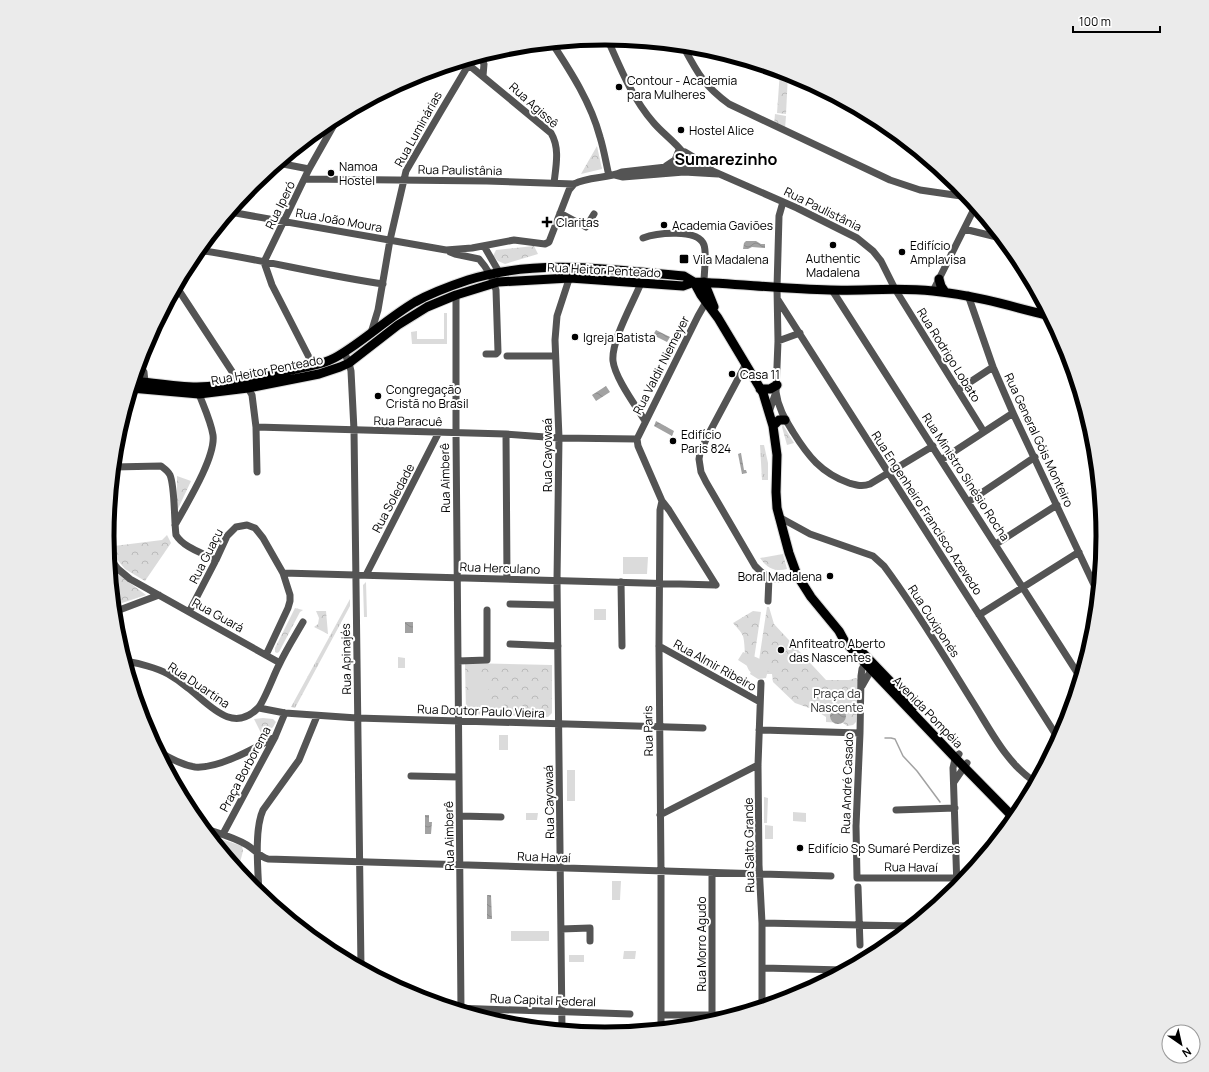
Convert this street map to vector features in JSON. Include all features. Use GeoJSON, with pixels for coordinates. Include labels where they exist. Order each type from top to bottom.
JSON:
{"type":"FeatureCollection","features":[{"type":"Feature","properties":{"kind":"main road","name":"Rua Heitor Penteado"},"geometry":{"type":"LineString","coordinates":[[139,381],[198,387],[241,382],[314,365],[333,359],[415,302],[466,280],[494,273],[538,268],[573,267],[684,276],[694,282]]}},
{"type":"Feature","properties":{"kind":"main road","name":"Rua Heitor Penteado"},"geometry":{"type":"LineString","coordinates":[[137,388],[199,394],[248,388],[319,374],[340,368],[349,363],[384,335],[414,314],[430,306],[456,295],[494,283],[522,280],[570,278],[683,286],[694,282],[704,282],[777,288],[832,290],[895,289],[933,291],[968,295],[1043,314]]}},
{"type":"Feature","properties":{"kind":"main road"},"geometry":{"type":"LineString","coordinates":[[939,279],[945,292]]}},
{"type":"Feature","properties":{"kind":"main road"},"geometry":{"type":"LineString","coordinates":[[694,282],[708,302]]}},
{"type":"Feature","properties":{"kind":"main road"},"geometry":{"type":"LineString","coordinates":[[704,282],[708,302]]}},
{"type":"Feature","properties":{"kind":"main road"},"geometry":{"type":"LineString","coordinates":[[708,302],[714,291],[723,284]]}},
{"type":"Feature","properties":{"kind":"main road","name":"Avenida Pompéia"},"geometry":{"type":"LineString","coordinates":[[708,302],[760,388],[774,426],[777,455],[776,492],[779,517],[797,575],[811,597],[839,631],[845,642],[870,664],[1011,812]]}},
{"type":"Feature","properties":{"kind":"main road"},"geometry":{"type":"LineString","coordinates":[[384,335],[389,328],[387,321]]}},
{"type":"Feature","properties":{"kind":"main road"},"geometry":{"type":"LineString","coordinates":[[349,363],[349,356],[363,344],[370,334]]}},
{"type":"Feature","properties":{"kind":"main road"},"geometry":{"type":"LineString","coordinates":[[760,388],[777,388]]}},
{"type":"Feature","properties":{"kind":"main road"},"geometry":{"type":"LineString","coordinates":[[774,426],[779,420],[785,420]]}},
{"type":"Feature","properties":{"kind":"street"},"geometry":{"type":"LineString","coordinates":[[610,45],[629,88],[652,121],[687,158],[687,169]]}},
{"type":"Feature","properties":{"kind":"street"},"geometry":{"type":"LineString","coordinates":[[555,48],[577,83],[595,121],[612,176]]}},
{"type":"Feature","properties":{"kind":"street"},"geometry":{"type":"LineString","coordinates":[[686,52],[702,79],[719,97],[729,104],[890,180],[920,190],[959,197]]}},
{"type":"Feature","properties":{"kind":"street"},"geometry":{"type":"LineString","coordinates":[[482,61],[484,64],[483,76]]}},
{"type":"Feature","properties":{"kind":"street","name":"Rua Agissê"},"geometry":{"type":"LineString","coordinates":[[471,64],[483,76],[551,133],[555,139],[557,153],[554,183]]}},
{"type":"Feature","properties":{"kind":"street","name":"Rua Luminárias"},"geometry":{"type":"LineString","coordinates":[[370,334],[378,310],[390,240],[403,180],[411,162],[465,65]]}},
{"type":"Feature","properties":{"kind":"street","name":"Rua Iperó"},"geometry":{"type":"LineString","coordinates":[[264,262],[283,221],[330,129]]}},
{"type":"Feature","properties":{"kind":"street"},"geometry":{"type":"LineString","coordinates":[[666,166],[675,160],[679,149]]}},
{"type":"Feature","properties":{"kind":"street"},"geometry":{"type":"LineString","coordinates":[[679,149],[720,174]]}},
{"type":"Feature","properties":{"kind":"street"},"geometry":{"type":"LineString","coordinates":[[284,164],[309,169]]}},
{"type":"Feature","properties":{"kind":"street","name":"Rua Paulistânia"},"geometry":{"type":"LineString","coordinates":[[305,179],[487,181],[574,184],[612,176],[622,172],[666,166],[687,169]]}},
{"type":"Feature","properties":{"kind":"street","name":"Rua Paulistânia"},"geometry":{"type":"LineString","coordinates":[[612,176],[623,177],[687,169],[708,169],[797,208],[857,238],[881,261],[895,289]]}},
{"type":"Feature","properties":{"kind":"street","name":"Rua João Moura"},"geometry":{"type":"LineString","coordinates":[[446,250],[484,246],[514,240],[542,244],[547,243],[569,190],[574,184]]}},
{"type":"Feature","properties":{"kind":"street"},"geometry":{"type":"LineString","coordinates":[[771,196],[779,216]]}},
{"type":"Feature","properties":{"kind":"street"},"geometry":{"type":"LineString","coordinates":[[783,202],[779,216],[777,388],[779,408],[785,420],[810,456],[825,470],[833,476],[854,484],[866,486],[889,474],[933,446]]}},
{"type":"Feature","properties":{"kind":"street"},"geometry":{"type":"LineString","coordinates":[[779,216],[785,210],[797,208]]}},
{"type":"Feature","properties":{"kind":"street"},"geometry":{"type":"LineString","coordinates":[[933,291],[973,211]]}},
{"type":"Feature","properties":{"kind":"street","name":"Rua João Moura"},"geometry":{"type":"LineString","coordinates":[[234,213],[446,250],[455,254],[479,259],[494,273]]}},
{"type":"Feature","properties":{"kind":"street"},"geometry":{"type":"LineString","coordinates":[[560,213],[586,226],[594,214]]}},
{"type":"Feature","properties":{"kind":"street"},"geometry":{"type":"LineString","coordinates":[[964,229],[993,236]]}},
{"type":"Feature","properties":{"kind":"street"},"geometry":{"type":"LineString","coordinates":[[643,238],[657,234],[666,234],[693,235],[700,239],[705,247],[704,282]]}},
{"type":"Feature","properties":{"kind":"street","name":"Rua João Moura"},"geometry":{"type":"LineString","coordinates":[[484,246],[494,273],[498,352],[496,354],[486,354]]}},
{"type":"Feature","properties":{"kind":"street"},"geometry":{"type":"LineString","coordinates":[[205,251],[235,255],[343,278],[383,284]]}},
{"type":"Feature","properties":{"kind":"street"},"geometry":{"type":"LineString","coordinates":[[264,262],[275,291],[314,365]]}},
{"type":"Feature","properties":{"kind":"street","name":"Rua Cayowaá"},"geometry":{"type":"LineString","coordinates":[[562,1025],[557,605],[559,438],[555,324],[573,267]]}},
{"type":"Feature","properties":{"kind":"street"},"geometry":{"type":"LineString","coordinates":[[641,283],[615,342],[613,361],[619,378],[645,421]]}},
{"type":"Feature","properties":{"kind":"street","name":"Rua Rodrigo Lobato"},"geometry":{"type":"LineString","coordinates":[[895,289],[984,432]]}},
{"type":"Feature","properties":{"kind":"street"},"geometry":{"type":"LineString","coordinates":[[179,290],[235,376],[248,388],[252,395],[256,427],[257,472]]}},
{"type":"Feature","properties":{"kind":"street","name":"Rua Ministro Sinésio Rocha"},"geometry":{"type":"LineString","coordinates":[[832,290],[1076,671]]}},
{"type":"Feature","properties":{"kind":"street","name":"Rua Aimberê"},"geometry":{"type":"LineString","coordinates":[[456,295],[458,721],[460,816],[459,1005]]}},
{"type":"Feature","properties":{"kind":"street","name":"Rua General Góis Monteiro"},"geometry":{"type":"LineString","coordinates":[[968,295],[993,367],[1013,413],[1093,582]]}},
{"type":"Feature","properties":{"kind":"street","name":"Rua Engenheiro Francisco Azevedo"},"geometry":{"type":"LineString","coordinates":[[778,300],[1054,732]]}},
{"type":"Feature","properties":{"kind":"street","name":"Rua Valdir Niemeyer"},"geometry":{"type":"LineString","coordinates":[[637,439],[708,302]]}},
{"type":"Feature","properties":{"kind":"street"},"geometry":{"type":"LineString","coordinates":[[378,310],[387,321]]}},
{"type":"Feature","properties":{"kind":"street"},"geometry":{"type":"LineString","coordinates":[[778,341],[800,333]]}},
{"type":"Feature","properties":{"kind":"street","name":"Rua Apinajés"},"geometry":{"type":"LineString","coordinates":[[344,352],[352,375],[354,430],[361,962]]}},
{"type":"Feature","properties":{"kind":"street"},"geometry":{"type":"LineString","coordinates":[[508,356],[555,356]]}},
{"type":"Feature","properties":{"kind":"street"},"geometry":{"type":"LineString","coordinates":[[746,364],[707,437],[700,453],[700,466],[706,482],[755,566],[760,572],[769,577],[780,580],[797,575]]}},
{"type":"Feature","properties":{"kind":"street"},"geometry":{"type":"LineString","coordinates":[[958,390],[993,367]]}},
{"type":"Feature","properties":{"kind":"street"},"geometry":{"type":"LineString","coordinates":[[143,370],[145,382]]}},
{"type":"Feature","properties":{"kind":"street"},"geometry":{"type":"LineString","coordinates":[[769,412],[777,388]]}},
{"type":"Feature","properties":{"kind":"street"},"geometry":{"type":"LineString","coordinates":[[174,526],[209,460],[214,440],[199,394]]}},
{"type":"Feature","properties":{"kind":"street"},"geometry":{"type":"LineString","coordinates":[[941,460],[1013,413]]}},
{"type":"Feature","properties":{"kind":"street","name":"Rua Paracuê"},"geometry":{"type":"LineString","coordinates":[[256,427],[506,434],[559,438],[637,439]]}},
{"type":"Feature","properties":{"kind":"street","name":"Rua Soledade"},"geometry":{"type":"LineString","coordinates":[[366,575],[439,432]]}},
{"type":"Feature","properties":{"kind":"street"},"geometry":{"type":"LineString","coordinates":[[506,434],[507,578]]}},
{"type":"Feature","properties":{"kind":"street","name":"Rua Paris"},"geometry":{"type":"LineString","coordinates":[[637,439],[638,446],[662,501],[660,510],[658,646],[660,727],[661,1024]]}},
{"type":"Feature","properties":{"kind":"street"},"geometry":{"type":"LineString","coordinates":[[968,502],[1035,457]]}},
{"type":"Feature","properties":{"kind":"street"},"geometry":{"type":"LineString","coordinates":[[119,467],[161,466],[166,470],[170,476],[174,526],[179,541],[216,560]]}},
{"type":"Feature","properties":{"kind":"street","name":"Rua Herculano"},"geometry":{"type":"LineString","coordinates":[[283,574],[356,574],[716,584],[662,501]]}},
{"type":"Feature","properties":{"kind":"street"},"geometry":{"type":"LineString","coordinates":[[996,544],[1057,505]]}},
{"type":"Feature","properties":{"kind":"street","name":"Rua Cuxiponés"},"geometry":{"type":"LineString","coordinates":[[779,517],[810,534],[873,556],[884,566],[946,659],[1006,755],[1025,775],[1031,779]]}},
{"type":"Feature","properties":{"kind":"street","name":"Rua Guaçu"},"geometry":{"type":"LineString","coordinates":[[189,612],[227,536],[232,529],[247,525],[255,528],[263,538],[283,574],[288,585],[290,601],[266,655]]}},
{"type":"Feature","properties":{"kind":"street"},"geometry":{"type":"LineString","coordinates":[[979,615],[1079,552]]}},
{"type":"Feature","properties":{"kind":"street","name":"Rua Guará"},"geometry":{"type":"LineString","coordinates":[[115,566],[123,574],[280,663]]}},
{"type":"Feature","properties":{"kind":"street"},"geometry":{"type":"LineString","coordinates":[[768,601],[769,577]]}},
{"type":"Feature","properties":{"kind":"street"},"geometry":{"type":"LineString","coordinates":[[621,582],[622,646]]}},
{"type":"Feature","properties":{"kind":"street"},"geometry":{"type":"LineString","coordinates":[[120,610],[159,595]]}},
{"type":"Feature","properties":{"kind":"street"},"geometry":{"type":"LineString","coordinates":[[510,604],[557,605]]}},
{"type":"Feature","properties":{"kind":"street"},"geometry":{"type":"LineString","coordinates":[[458,661],[487,660],[487,610]]}},
{"type":"Feature","properties":{"kind":"street"},"geometry":{"type":"LineString","coordinates":[[259,708],[280,663],[303,622]]}},
{"type":"Feature","properties":{"kind":"street"},"geometry":{"type":"LineString","coordinates":[[510,644],[558,646]]}},
{"type":"Feature","properties":{"kind":"street","name":"Rua Almir Ribeiro"},"geometry":{"type":"LineString","coordinates":[[658,646],[760,702]]}},
{"type":"Feature","properties":{"kind":"street","name":"Rua Duartina"},"geometry":{"type":"LineString","coordinates":[[130,662],[135,662],[167,674],[188,688],[214,710],[226,717],[242,717],[259,708]]}},
{"type":"Feature","properties":{"kind":"street","name":"Rua André Casado"},"geometry":{"type":"LineString","coordinates":[[857,878],[856,826],[861,676],[870,664]]}},
{"type":"Feature","properties":{"kind":"street","name":"Rua Salto Grande"},"geometry":{"type":"LineString","coordinates":[[761,683],[758,765],[763,968],[762,1001]]}},
{"type":"Feature","properties":{"kind":"street","name":"Rua Doutor Paulo Vieira"},"geometry":{"type":"LineString","coordinates":[[259,708],[285,713],[358,718],[703,728]]}},
{"type":"Feature","properties":{"kind":"street","name":"Praça Borborema"},"geometry":{"type":"LineString","coordinates":[[223,834],[275,737],[285,713]]}},
{"type":"Feature","properties":{"kind":"street"},"geometry":{"type":"LineString","coordinates":[[259,885],[258,855],[260,817],[263,810],[299,760],[318,716]]}},
{"type":"Feature","properties":{"kind":"street"},"geometry":{"type":"LineString","coordinates":[[759,730],[860,733]]}},
{"type":"Feature","properties":{"kind":"street"},"geometry":{"type":"LineString","coordinates":[[165,754],[184,764],[205,767],[220,763],[275,737]]}},
{"type":"Feature","properties":{"kind":"street"},"geometry":{"type":"LineString","coordinates":[[957,878],[953,768],[958,756]]}},
{"type":"Feature","properties":{"kind":"street"},"geometry":{"type":"LineString","coordinates":[[660,816],[758,765]]}},
{"type":"Feature","properties":{"kind":"street"},"geometry":{"type":"LineString","coordinates":[[953,782],[966,765]]}},
{"type":"Feature","properties":{"kind":"street"},"geometry":{"type":"LineString","coordinates":[[411,776],[459,777]]}},
{"type":"Feature","properties":{"kind":"street"},"geometry":{"type":"LineString","coordinates":[[896,810],[955,808]]}},
{"type":"Feature","properties":{"kind":"street"},"geometry":{"type":"LineString","coordinates":[[460,816],[501,817]]}},
{"type":"Feature","properties":{"kind":"street"},"geometry":{"type":"LineString","coordinates":[[212,831],[247,845],[258,855]]}},
{"type":"Feature","properties":{"kind":"street","name":"Rua Havaí"},"geometry":{"type":"LineString","coordinates":[[258,855],[268,859],[831,876]]}},
{"type":"Feature","properties":{"kind":"street","name":"Rua Morro Agudo"},"geometry":{"type":"LineString","coordinates":[[712,873],[712,1015]]}},
{"type":"Feature","properties":{"kind":"street","name":"Rua Havaí"},"geometry":{"type":"LineString","coordinates":[[857,878],[956,879]]}},
{"type":"Feature","properties":{"kind":"street"},"geometry":{"type":"LineString","coordinates":[[858,887],[860,945]]}},
{"type":"Feature","properties":{"kind":"street"},"geometry":{"type":"LineString","coordinates":[[762,923],[903,926]]}},
{"type":"Feature","properties":{"kind":"street"},"geometry":{"type":"LineString","coordinates":[[561,929],[590,928],[590,941]]}},
{"type":"Feature","properties":{"kind":"street"},"geometry":{"type":"LineString","coordinates":[[763,968],[834,970]]}},
{"type":"Feature","properties":{"kind":"street","name":"Rua Capital Federal"},"geometry":{"type":"LineString","coordinates":[[475,1009],[630,1014]]}},
{"type":"Feature","properties":{"kind":"street"},"geometry":{"type":"LineString","coordinates":[[661,1015],[712,1015]]}},
{"type":"Feature","properties":{"kind":"green space"},"geometry":{"type":"Polygon","coordinates":[[[780,77],[788,80],[786,114],[777,113],[780,77]]]}},
{"type":"Feature","properties":{"kind":"green space"},"geometry":{"type":"Polygon","coordinates":[[[775,114],[786,116],[785,129],[774,125],[775,114]]]}},
{"type":"Feature","properties":{"kind":"green space"},"geometry":{"type":"Polygon","coordinates":[[[597,146],[602,169],[581,174],[597,146]]]}},
{"type":"Feature","properties":{"kind":"green space"},"geometry":{"type":"Polygon","coordinates":[[[534,246],[538,254],[505,264],[498,261],[493,256],[496,250],[534,246]]]}},
{"type":"Feature","properties":{"kind":"green space"},"geometry":{"type":"Polygon","coordinates":[[[444,313],[447,313],[447,344],[412,344],[411,332],[417,331],[417,339],[444,339],[444,313]]]}},
{"type":"Feature","properties":{"kind":"green space"},"geometry":{"type":"Polygon","coordinates":[[[783,425],[794,443],[787,445],[782,427],[783,425]]]}},
{"type":"Feature","properties":{"kind":"green space"},"geometry":{"type":"Polygon","coordinates":[[[760,445],[764,445],[768,463],[768,480],[762,480],[760,445]]]}},
{"type":"Feature","properties":{"kind":"green space"},"geometry":{"type":"Polygon","coordinates":[[[177,476],[191,481],[177,511],[177,476]]]}},
{"type":"Feature","properties":{"kind":"green space"},"geometry":{"type":"Polygon","coordinates":[[[167,535],[171,543],[145,581],[125,569],[115,557],[114,546],[162,540],[167,535]]]}},
{"type":"Feature","properties":{"kind":"green space"},"geometry":{"type":"Polygon","coordinates":[[[783,554],[787,569],[783,570],[768,567],[760,558],[783,554]]]}},
{"type":"Feature","properties":{"kind":"green space"},"geometry":{"type":"Polygon","coordinates":[[[623,557],[648,557],[647,574],[623,574],[623,557]]]}},
{"type":"Feature","properties":{"kind":"green space"},"geometry":{"type":"Polygon","coordinates":[[[115,572],[146,595],[119,604],[115,572]]]}},
{"type":"Feature","properties":{"kind":"green space"},"geometry":{"type":"Polygon","coordinates":[[[366,582],[367,617],[364,617],[363,585],[366,582]]]}},
{"type":"Feature","properties":{"kind":"green space"},"geometry":{"type":"Polygon","coordinates":[[[350,599],[350,606],[295,708],[291,707],[350,599]]]}},
{"type":"Feature","properties":{"kind":"green space","name":"Praça da Nascente"},"geometry":{"type":"Polygon","coordinates":[[[767,607],[769,607],[774,624],[826,680],[849,680],[856,678],[858,680],[856,722],[853,725],[847,726],[843,723],[826,722],[826,717],[815,710],[795,703],[773,682],[772,674],[757,674],[767,607]]]}},
{"type":"Feature","properties":{"kind":"green space"},"geometry":{"type":"Polygon","coordinates":[[[295,608],[303,610],[300,612],[279,652],[277,653],[275,652],[275,648],[295,608]]]}},
{"type":"Feature","properties":{"kind":"green space"},"geometry":{"type":"Polygon","coordinates":[[[594,609],[606,609],[606,620],[594,620],[594,609]]]}},
{"type":"Feature","properties":{"kind":"green space"},"geometry":{"type":"Polygon","coordinates":[[[316,611],[326,611],[328,634],[314,627],[318,624],[319,618],[316,611]]]}},
{"type":"Feature","properties":{"kind":"green space"},"geometry":{"type":"Polygon","coordinates":[[[753,611],[761,612],[752,673],[747,667],[743,636],[733,623],[753,611]]]}},
{"type":"Feature","properties":{"kind":"green space"},"geometry":{"type":"Polygon","coordinates":[[[743,652],[758,658],[769,666],[766,678],[758,679],[750,674],[752,669],[738,660],[743,652]]]}},
{"type":"Feature","properties":{"kind":"green space"},"geometry":{"type":"Polygon","coordinates":[[[398,657],[405,658],[405,668],[398,668],[398,657]]]}},
{"type":"Feature","properties":{"kind":"green space"},"geometry":{"type":"Polygon","coordinates":[[[465,663],[552,665],[552,713],[548,717],[466,714],[465,663]]]}},
{"type":"Feature","properties":{"kind":"green space"},"geometry":{"type":"Polygon","coordinates":[[[470,676],[488,677],[488,706],[470,706],[470,676]]]}},
{"type":"Feature","properties":{"kind":"green space"},"geometry":{"type":"Polygon","coordinates":[[[254,719],[273,719],[276,722],[263,737],[254,719]]]}},
{"type":"Feature","properties":{"kind":"green space"},"geometry":{"type":"Polygon","coordinates":[[[499,735],[508,735],[508,750],[499,750],[499,735]]]}},
{"type":"Feature","properties":{"kind":"green space"},"geometry":{"type":"Polygon","coordinates":[[[567,770],[575,770],[575,801],[567,801],[567,770]]]}},
{"type":"Feature","properties":{"kind":"green space"},"geometry":{"type":"Polygon","coordinates":[[[764,797],[768,798],[767,823],[764,823],[764,797]]]}},
{"type":"Feature","properties":{"kind":"green space"},"geometry":{"type":"Polygon","coordinates":[[[793,812],[806,813],[806,822],[793,821],[793,812]]]}},
{"type":"Feature","properties":{"kind":"green space"},"geometry":{"type":"Polygon","coordinates":[[[526,813],[538,813],[537,820],[526,820],[526,813]]]}},
{"type":"Feature","properties":{"kind":"green space"},"geometry":{"type":"Polygon","coordinates":[[[765,825],[773,826],[773,839],[765,839],[765,825]]]}},
{"type":"Feature","properties":{"kind":"green space"},"geometry":{"type":"Polygon","coordinates":[[[217,838],[242,846],[243,851],[239,865],[217,838]]]}},
{"type":"Feature","properties":{"kind":"green space"},"geometry":{"type":"Polygon","coordinates":[[[612,881],[621,881],[620,900],[612,900],[612,881]]]}},
{"type":"Feature","properties":{"kind":"green space"},"geometry":{"type":"Polygon","coordinates":[[[511,931],[549,931],[549,941],[511,941],[511,931]]]}},
{"type":"Feature","properties":{"kind":"green space"},"geometry":{"type":"Polygon","coordinates":[[[624,951],[636,951],[635,959],[623,959],[624,951]]]}},
{"type":"Feature","properties":{"kind":"green space"},"geometry":{"type":"Polygon","coordinates":[[[569,955],[584,955],[584,962],[569,962],[569,955]]]}},
{"type":"Feature","properties":{"kind":"water"},"geometry":{"type":"Polygon","coordinates":[[[746,241],[756,241],[761,244],[765,244],[765,248],[752,247],[743,249],[746,241]]]}},
{"type":"Feature","properties":{"kind":"water"},"geometry":{"type":"Polygon","coordinates":[[[656,330],[670,337],[667,342],[653,335],[656,330]]]}},
{"type":"Feature","properties":{"kind":"water"},"geometry":{"type":"Polygon","coordinates":[[[606,386],[610,392],[596,401],[592,395],[606,386]]]}},
{"type":"Feature","properties":{"kind":"water"},"geometry":{"type":"Polygon","coordinates":[[[656,421],[674,431],[672,436],[654,426],[656,421]]]}},
{"type":"Feature","properties":{"kind":"water"},"geometry":{"type":"Polygon","coordinates":[[[741,453],[744,470],[746,470],[747,473],[742,474],[738,454],[741,453]]]}},
{"type":"Feature","properties":{"kind":"water"},"geometry":{"type":"Polygon","coordinates":[[[405,622],[413,622],[413,633],[405,633],[405,622]]]}},
{"type":"Feature","properties":{"kind":"water"},"geometry":{"type":"Polygon","coordinates":[[[838,708],[845,713],[846,716],[841,723],[838,724],[831,719],[830,716],[835,709],[838,708]]]}},
{"type":"Feature","properties":{"kind":"water"},"geometry":{"type":"Polygon","coordinates":[[[425,815],[429,815],[429,822],[432,822],[431,834],[425,834],[425,815]]]}},
{"type":"Feature","properties":{"kind":"water"},"geometry":{"type":"Polygon","coordinates":[[[487,895],[491,895],[492,919],[487,919],[487,895]]]}},
{"type":"Feature","properties":{"kind":"waterway"},"geometry":{"type":"LineString","coordinates":[[885,738],[895,739],[903,756],[917,771],[940,802]]}},
{"type":"Feature","properties":{"kind":"place","name":"Contour - Academia para Mulheres"},"geometry":{"type":"Point","coordinates":[619,87]}},
{"type":"Feature","properties":{"kind":"place","name":"Hostel Alice"},"geometry":{"type":"Point","coordinates":[681,130]}},
{"type":"Feature","properties":{"kind":"place","name":"Namoa Hostel"},"geometry":{"type":"Point","coordinates":[331,173]}},
{"type":"Feature","properties":{"kind":"place","name":"Claritas"},"geometry":{"type":"Point","coordinates":[547,222]}},
{"type":"Feature","properties":{"kind":"place","name":"Academia Gaviões"},"geometry":{"type":"Point","coordinates":[664,225]}},
{"type":"Feature","properties":{"kind":"place","name":"Authentic Madalena"},"geometry":{"type":"Point","coordinates":[833,245]}},
{"type":"Feature","properties":{"kind":"place","name":"Edifício Amplavisa"},"geometry":{"type":"Point","coordinates":[902,252]}},
{"type":"Feature","properties":{"kind":"place","name":"Vila Madalena"},"geometry":{"type":"Point","coordinates":[684,259]}},
{"type":"Feature","properties":{"kind":"place","name":"Igreja Batista"},"geometry":{"type":"Point","coordinates":[575,337]}},
{"type":"Feature","properties":{"kind":"place","name":"Casa 11"},"geometry":{"type":"Point","coordinates":[732,374]}},
{"type":"Feature","properties":{"kind":"place","name":"Congregação Cristã no Brasil"},"geometry":{"type":"Point","coordinates":[378,396]}},
{"type":"Feature","properties":{"kind":"place","name":"Edifício Paris 824"},"geometry":{"type":"Point","coordinates":[673,441]}},
{"type":"Feature","properties":{"kind":"place","name":"Boral Madalena"},"geometry":{"type":"Point","coordinates":[830,576]}},
{"type":"Feature","properties":{"kind":"place","name":"Anfiteatro Aberto das Nascentes"},"geometry":{"type":"Point","coordinates":[781,650]}},
{"type":"Feature","properties":{"kind":"place","name":"Edifício Sp Sumaré Perdizes"},"geometry":{"type":"Point","coordinates":[800,848]}},
{"type":"Feature","properties":{"kind":"district","name":"Sumarezinho"},"geometry":{"type":"Point","coordinates":[726,159]}}]}
